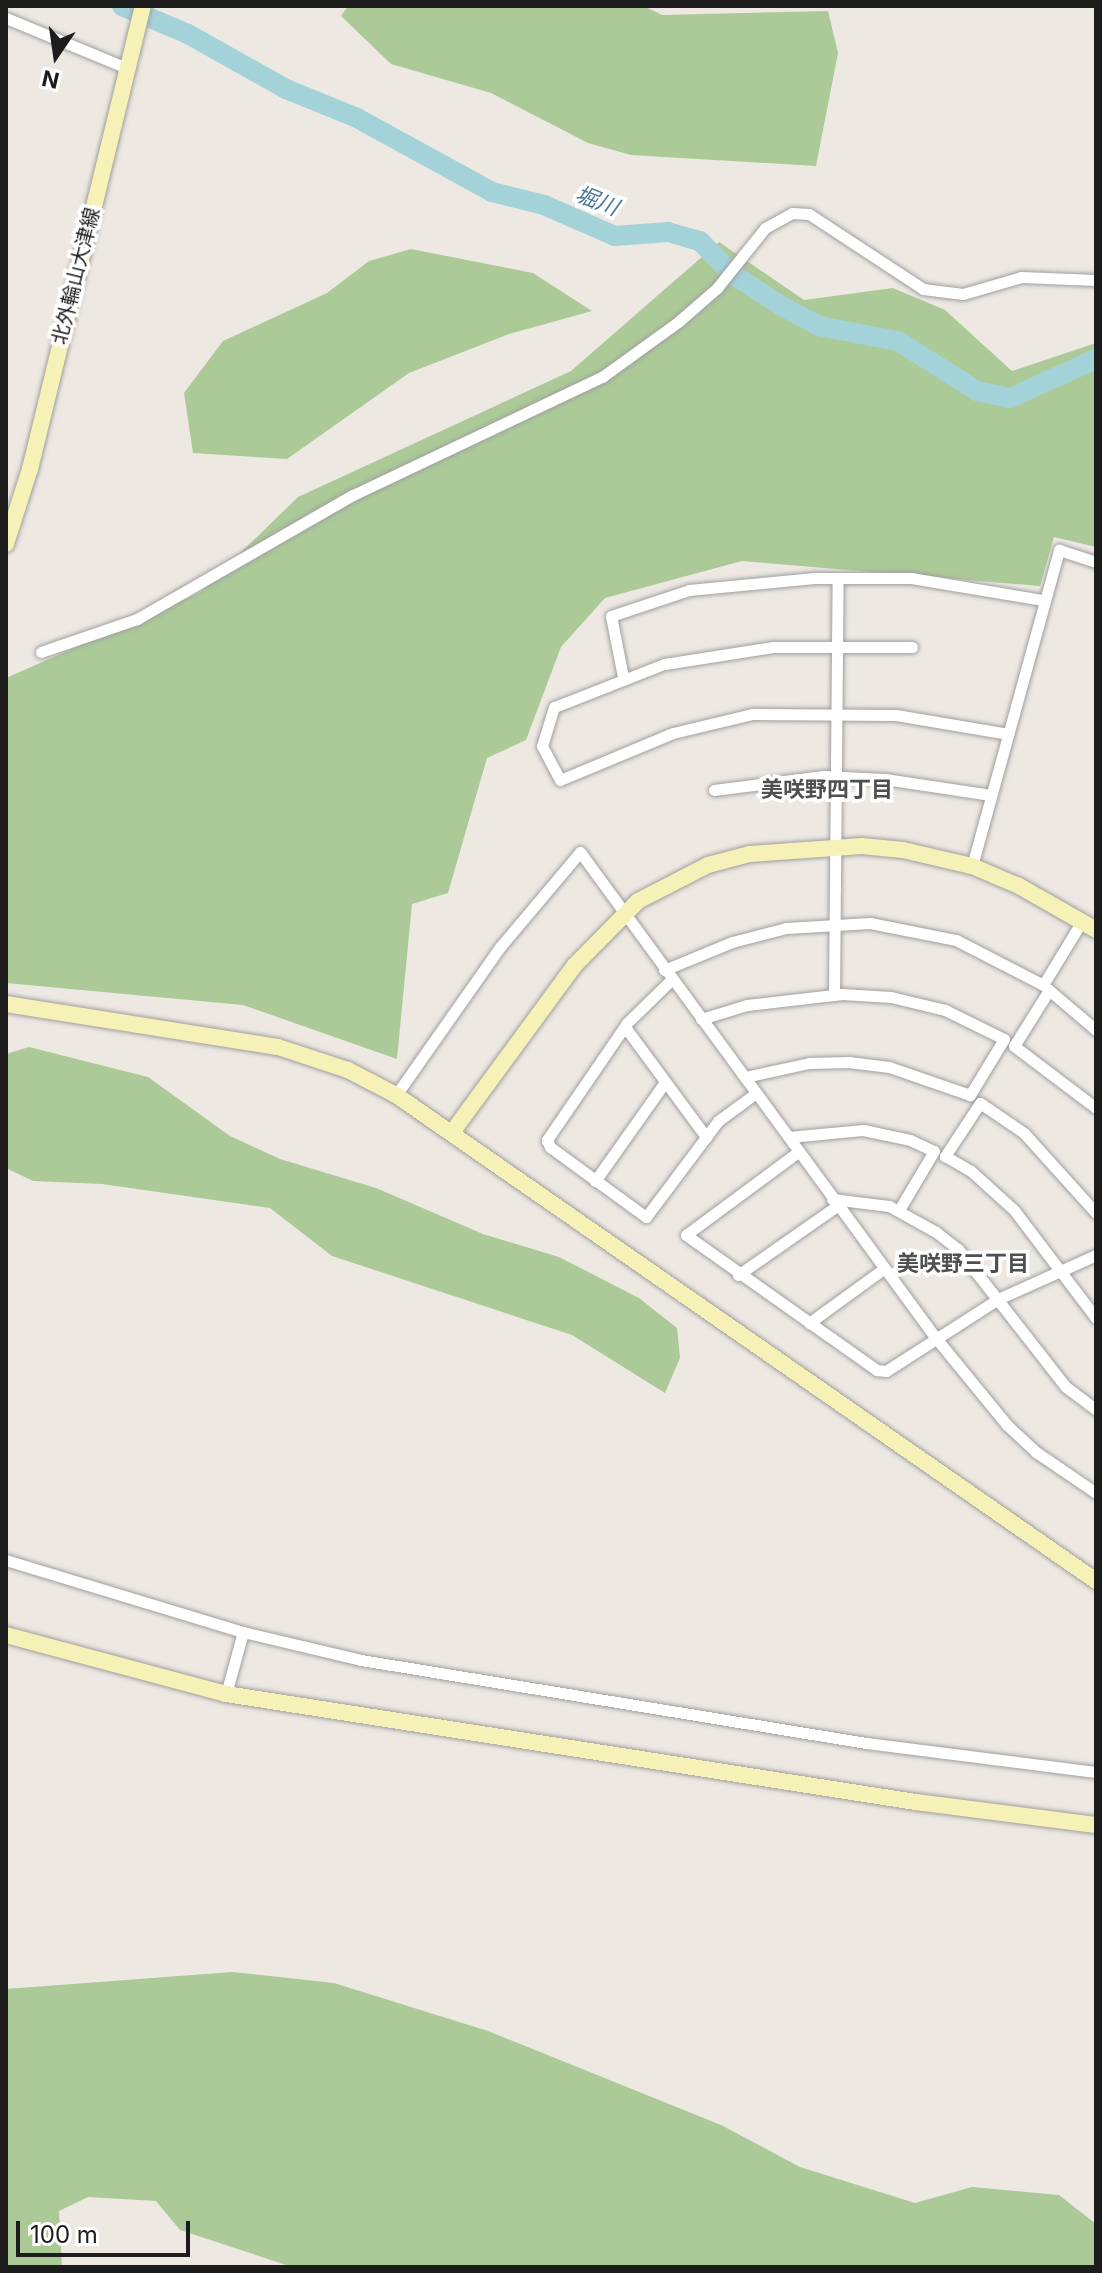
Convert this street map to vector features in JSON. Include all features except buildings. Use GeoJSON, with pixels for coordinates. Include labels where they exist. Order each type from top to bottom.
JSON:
{"type":"FeatureCollection","features":[{"type":"Feature","properties":{"kind":"street","name":"北外輪山大津線"},"geometry":{"type":"LineString","coordinates":[[6,544],[30,469],[143,6]]}},
{"type":"Feature","properties":{"kind":"street"},"geometry":{"type":"LineString","coordinates":[[6,18],[127,68]]}},
{"type":"Feature","properties":{"kind":"street"},"geometry":{"type":"LineString","coordinates":[[41,652],[137,619],[353,495],[602,377],[698,305],[765,228],[792,213],[809,214],[923,289],[963,294],[1021,277],[1096,280]]}},
{"type":"Feature","properties":{"kind":"street"},"geometry":{"type":"LineString","coordinates":[[972,866],[1059,550],[1096,562]]}},
{"type":"Feature","properties":{"kind":"street"},"geometry":{"type":"LineString","coordinates":[[623,677],[611,616],[689,590],[838,578],[911,578],[1043,600]]}},
{"type":"Feature","properties":{"kind":"street"},"geometry":{"type":"LineString","coordinates":[[834,995],[838,578]]}},
{"type":"Feature","properties":{"kind":"street"},"geometry":{"type":"LineString","coordinates":[[912,647],[837,645],[719,653],[623,677],[554,707],[542,746],[560,780],[626,749],[714,721],[752,714],[837,712],[923,718],[1008,734]]}},
{"type":"Feature","properties":{"kind":"street"},"geometry":{"type":"LineString","coordinates":[[714,790],[751,781],[836,776],[991,795]]}},
{"type":"Feature","properties":{"kind":"street"},"geometry":{"type":"LineString","coordinates":[[453,1131],[574,966],[623,916],[672,880],[708,865],[750,854],[836,848],[903,850],[972,866],[1089,926],[899,1210]]}},
{"type":"Feature","properties":{"kind":"street"},"geometry":{"type":"LineString","coordinates":[[396,1095],[500,947],[580,852],[623,916],[789,1137],[882,1270],[935,1337],[1007,1425],[1036,1452],[1096,1493]]}},
{"type":"Feature","properties":{"kind":"street"},"geometry":{"type":"LineString","coordinates":[[756,1093],[706,1137],[646,1217],[595,1181],[547,1140],[625,1027],[667,975],[732,942],[835,923],[904,927],[956,940],[1046,988],[1096,1030]]}},
{"type":"Feature","properties":{"kind":"street"},"geometry":{"type":"LineString","coordinates":[[701,1019],[747,1005],[834,995],[891,997],[945,1010],[1009,1042],[1096,1108]]}},
{"type":"Feature","properties":{"kind":"street"},"geometry":{"type":"LineString","coordinates":[[6,1004],[278,1047],[348,1070],[396,1095],[453,1131],[616,1253],[1096,1581]]}},
{"type":"Feature","properties":{"kind":"street"},"geometry":{"type":"LineString","coordinates":[[625,1027],[706,1137]]}},
{"type":"Feature","properties":{"kind":"street"},"geometry":{"type":"LineString","coordinates":[[745,1077],[809,1063],[850,1062],[889,1067],[975,1099],[1024,1133],[1096,1213]]}},
{"type":"Feature","properties":{"kind":"street"},"geometry":{"type":"LineString","coordinates":[[595,1181],[665,1082]]}},
{"type":"Feature","properties":{"kind":"street"},"geometry":{"type":"LineString","coordinates":[[789,1137],[863,1130],[939,1153],[994,1190],[1096,1318]]}},
{"type":"Feature","properties":{"kind":"street"},"geometry":{"type":"LineString","coordinates":[[798,1152],[687,1231],[690,1241],[881,1372],[998,1299],[1096,1255]]}},
{"type":"Feature","properties":{"kind":"street"},"geometry":{"type":"LineString","coordinates":[[738,1275],[834,1202],[899,1210],[958,1249],[1066,1387],[1096,1410]]}},
{"type":"Feature","properties":{"kind":"street"},"geometry":{"type":"LineString","coordinates":[[809,1323],[882,1270]]}},
{"type":"Feature","properties":{"kind":"street"},"geometry":{"type":"LineString","coordinates":[[6,1560],[243,1632],[361,1660],[866,1743],[1096,1772]]}},
{"type":"Feature","properties":{"kind":"street"},"geometry":{"type":"LineString","coordinates":[[226,1694],[243,1632]]}},
{"type":"Feature","properties":{"kind":"street"},"geometry":{"type":"LineString","coordinates":[[6,1635],[226,1694],[916,1802],[1096,1825]]}},
{"type":"Feature","properties":{"kind":"green space"},"geometry":{"type":"Polygon","coordinates":[[[348,6],[644,6],[662,15],[828,11],[838,53],[816,166],[631,155],[588,143],[491,93],[391,64],[341,16],[348,6]]]}},
{"type":"Feature","properties":{"kind":"green space"},"geometry":{"type":"Polygon","coordinates":[[[719,242],[804,300],[893,288],[945,310],[1012,371],[1096,343],[1096,547],[1054,537],[1040,586],[742,561],[605,598],[561,647],[526,740],[487,758],[448,893],[412,904],[397,1059],[243,1005],[6,983],[6,678],[199,593],[298,497],[571,371],[719,242]]]}},
{"type":"Feature","properties":{"kind":"green space"},"geometry":{"type":"Polygon","coordinates":[[[411,249],[533,273],[592,311],[509,334],[409,373],[287,459],[193,453],[184,393],[223,341],[327,293],[369,261],[411,249]]]}},
{"type":"Feature","properties":{"kind":"green space"},"geometry":{"type":"Polygon","coordinates":[[[29,1047],[148,1077],[230,1136],[280,1159],[376,1188],[483,1234],[559,1257],[639,1298],[677,1328],[680,1358],[665,1393],[572,1335],[332,1256],[270,1208],[102,1184],[33,1181],[6,1168],[6,1054],[29,1047]]]}},
{"type":"Feature","properties":{"kind":"green space"},"geometry":{"type":"Polygon","coordinates":[[[232,1972],[334,1983],[488,2031],[721,2125],[800,2167],[915,2203],[972,2187],[1059,2195],[1096,2224],[1096,2267],[292,2267],[180,2230],[156,2201],[88,2197],[59,2211],[62,2267],[6,2267],[6,1989],[232,1972]]]}},
{"type":"Feature","properties":{"kind":"waterway","name":"堀川"},"geometry":{"type":"LineString","coordinates":[[122,6],[188,34],[286,89],[357,118],[492,192],[544,205],[615,236],[668,232],[700,241],[732,274],[780,305],[819,326],[898,341],[977,391],[1010,398],[1096,359]]}},
{"type":"Feature","properties":{"kind":"district","name":"美咲野四丁目"},"geometry":{"type":"Point","coordinates":[827,790]}},
{"type":"Feature","properties":{"kind":"district","name":"美咲野三丁目"},"geometry":{"type":"Point","coordinates":[963,1264]}}]}
